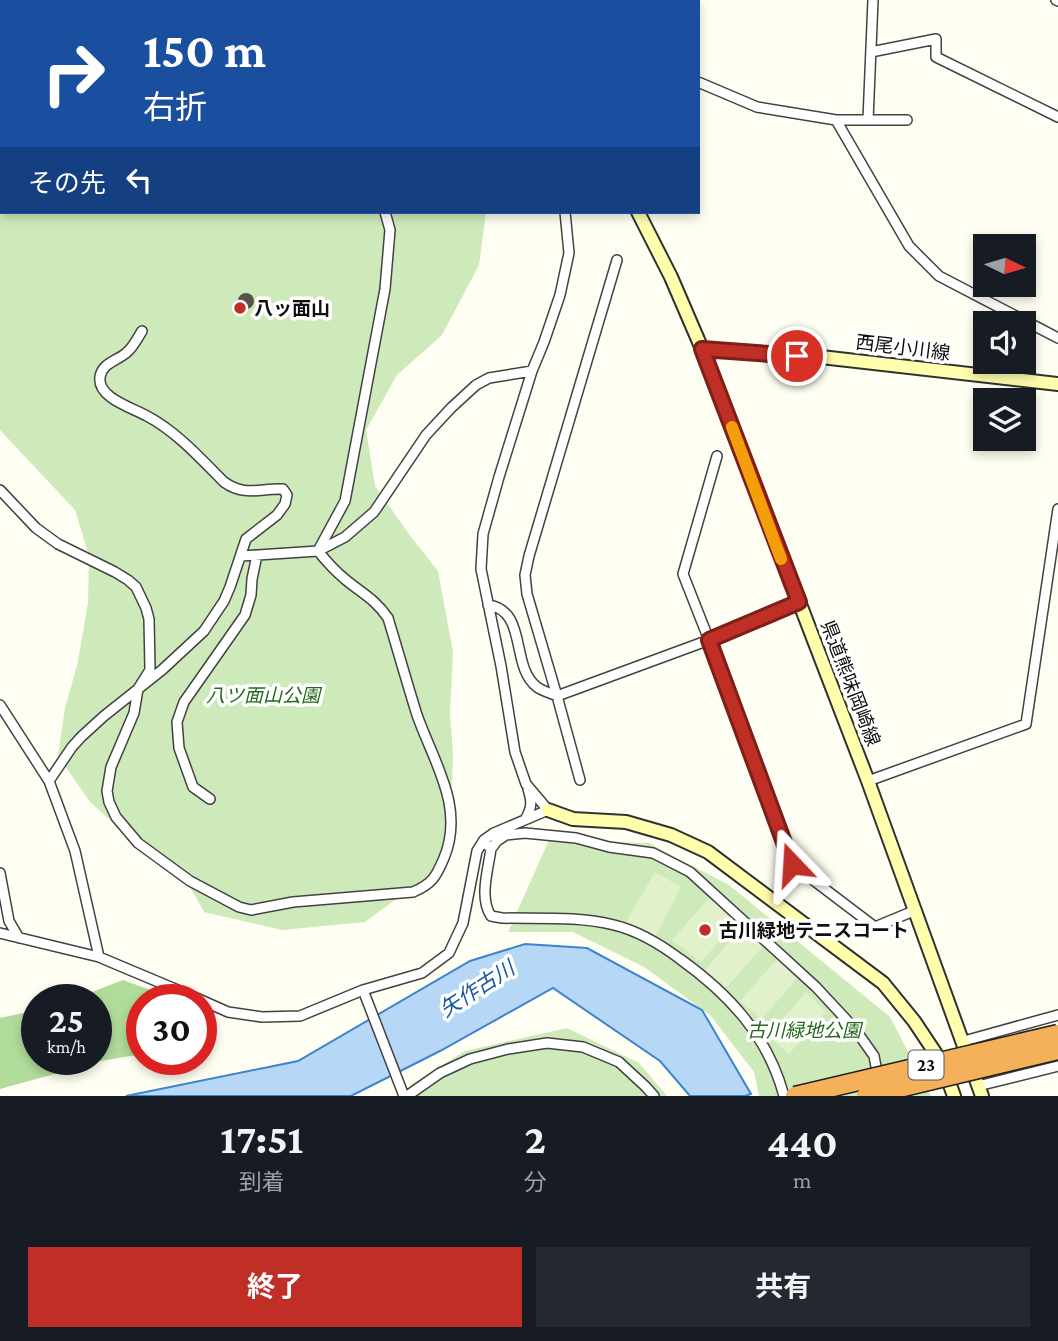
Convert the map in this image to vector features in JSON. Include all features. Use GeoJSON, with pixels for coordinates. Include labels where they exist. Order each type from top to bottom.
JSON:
{"type":"FeatureCollection","features":[{"type":"Feature","properties":{"kind":"highway","name":"23"},"geometry":{"type":"LineString","coordinates":[[795,1096],[1058,1034]]}},
{"type":"Feature","properties":{"kind":"highway","name":"23"},"geometry":{"type":"LineString","coordinates":[[866,1096],[1058,1050]]}},
{"type":"Feature","properties":{"kind":"main road","name":"県道熊味岡崎線"},"geometry":{"type":"LineString","coordinates":[[639,214],[671,277],[702,349],[868,781],[980,1091]]}},
{"type":"Feature","properties":{"kind":"main road","name":"西尾小川線"},"geometry":{"type":"LineString","coordinates":[[702,349],[821,357],[1058,384]]}},
{"type":"Feature","properties":{"kind":"main road"},"geometry":{"type":"LineString","coordinates":[[548,810],[573,819],[626,822],[671,835],[708,852],[883,983],[914,1021],[942,1063],[954,1096]]}},
{"type":"Feature","properties":{"kind":"street"},"geometry":{"type":"LineString","coordinates":[[868,120],[873,0]]}},
{"type":"Feature","properties":{"kind":"street"},"geometry":{"type":"LineString","coordinates":[[871,52],[936,39],[936,57],[1058,117]]}},
{"type":"Feature","properties":{"kind":"street"},"geometry":{"type":"LineString","coordinates":[[700,83],[757,107],[836,120],[907,120]]}},
{"type":"Feature","properties":{"kind":"street"},"geometry":{"type":"LineString","coordinates":[[836,120],[909,246],[939,276],[1058,338]]}},
{"type":"Feature","properties":{"kind":"street"},"geometry":{"type":"LineString","coordinates":[[318,551],[345,501],[385,289],[390,230],[386,214]]}},
{"type":"Feature","properties":{"kind":"street"},"geometry":{"type":"LineString","coordinates":[[525,820],[532,800],[515,752],[481,569],[483,534],[532,371],[560,295],[569,253],[565,214]]}},
{"type":"Feature","properties":{"kind":"street"},"geometry":{"type":"LineString","coordinates":[[580,780],[527,594],[526,575],[533,543],[617,260]]}},
{"type":"Feature","properties":{"kind":"street"},"geometry":{"type":"LineString","coordinates":[[49,781],[81,737],[162,670],[204,631],[223,601],[246,539],[277,515],[285,504],[287,495],[283,489],[250,491],[233,488],[178,436],[149,416],[107,394],[100,384],[105,366],[125,355],[142,331]]}},
{"type":"Feature","properties":{"kind":"street"},"geometry":{"type":"LineString","coordinates":[[241,556],[318,551],[345,537],[374,512],[426,435],[476,385],[489,378],[532,371]]}},
{"type":"Feature","properties":{"kind":"street"},"geometry":{"type":"LineString","coordinates":[[717,456],[683,574],[792,864],[875,927],[916,910]]}},
{"type":"Feature","properties":{"kind":"street"},"geometry":{"type":"LineString","coordinates":[[0,490],[36,528],[58,544],[115,572],[136,587],[146,608],[149,619],[149,670],[138,689],[134,713],[111,767],[107,790],[109,802],[117,817],[138,842],[190,881],[239,907],[251,910],[293,902],[413,892],[427,886],[439,870],[448,849],[452,828],[445,784],[418,718],[388,618],[379,605],[338,573],[318,551]]}},
{"type":"Feature","properties":{"kind":"street"},"geometry":{"type":"LineString","coordinates":[[868,781],[1026,724],[1058,509]]}},
{"type":"Feature","properties":{"kind":"street"},"geometry":{"type":"LineString","coordinates":[[210,799],[193,787],[179,748],[177,722],[184,702],[245,615],[257,555]]}},
{"type":"Feature","properties":{"kind":"street"},"geometry":{"type":"LineString","coordinates":[[488,605],[501,609],[510,620],[523,667],[535,686],[557,696],[709,640],[799,602]]}},
{"type":"Feature","properties":{"kind":"street"},"geometry":{"type":"LineString","coordinates":[[0,705],[49,781],[75,851],[99,957]]}},
{"type":"Feature","properties":{"kind":"street"},"geometry":{"type":"LineString","coordinates":[[217,1007],[228,1012],[262,1017],[300,1016],[363,990],[422,973],[449,953],[463,923],[477,851],[484,840],[548,810],[526,785]]}},
{"type":"Feature","properties":{"kind":"street"},"geometry":{"type":"LineString","coordinates":[[784,1096],[776,1069],[761,1039],[732,1001],[656,941],[619,926],[590,921],[491,916],[486,908],[485,897],[491,849],[497,841],[506,835],[524,833],[563,837],[653,853],[690,872],[816,988],[855,1029],[874,1056],[882,1096]]}},
{"type":"Feature","properties":{"kind":"street"},"geometry":{"type":"LineString","coordinates":[[484,840],[491,849]]}},
{"type":"Feature","properties":{"kind":"street"},"geometry":{"type":"LineString","coordinates":[[0,873],[4,914],[19,937]]}},
{"type":"Feature","properties":{"kind":"street"},"geometry":{"type":"LineString","coordinates":[[0,933],[99,957],[162,984]]}},
{"type":"Feature","properties":{"kind":"street"},"geometry":{"type":"LineString","coordinates":[[363,990],[404,1096]]}},
{"type":"Feature","properties":{"kind":"street"},"geometry":{"type":"LineString","coordinates":[[964,1041],[1058,1015]]}},
{"type":"Feature","properties":{"kind":"street"},"geometry":{"type":"LineString","coordinates":[[411,1096],[410,1094],[440,1073],[470,1059],[547,1043],[583,1047],[619,1062],[654,1096]]}},
{"type":"Feature","properties":{"kind":"street"},"geometry":{"type":"LineString","coordinates":[[980,1091],[1058,1066]]}},
{"type":"Feature","properties":{"kind":"green space","name":"八ツ面山公園"},"geometry":{"type":"Polygon","coordinates":[[[0,214],[486,214],[479,265],[442,335],[397,375],[366,430],[375,486],[438,571],[453,652],[450,713],[453,754],[451,810],[437,869],[365,922],[282,930],[204,912],[190,887],[167,858],[145,851],[90,802],[58,756],[65,708],[77,666],[88,603],[89,556],[75,510],[0,430],[0,214]]]}},
{"type":"Feature","properties":{"kind":"green space","name":"古川緑地公園"},"geometry":{"type":"Polygon","coordinates":[[[549,840],[649,843],[729,885],[890,1017],[931,1096],[759,1096],[754,1072],[710,1015],[644,967],[573,932],[508,932],[549,840]]]}},
{"type":"Feature","properties":{"kind":"green space","name":"古川緑地テニスコート"},"geometry":{"type":"Polygon","coordinates":[[[655,872],[681,887],[656,936],[626,922],[655,872]]]}},
{"type":"Feature","properties":{"kind":"green space","name":"古川緑地テニスコート"},"geometry":{"type":"Polygon","coordinates":[[[710,897],[737,921],[701,962],[672,940],[710,897]]]}},
{"type":"Feature","properties":{"kind":"green space","name":"古川緑地テニスコート"},"geometry":{"type":"Polygon","coordinates":[[[743,926],[763,946],[726,988],[705,970],[743,926]]]}},
{"type":"Feature","properties":{"kind":"green space","name":"古川緑地テニスコート"},"geometry":{"type":"Polygon","coordinates":[[[778,958],[798,978],[761,1019],[740,1001],[778,958]]]}},
{"type":"Feature","properties":{"kind":"green space"},"geometry":{"type":"Polygon","coordinates":[[[123,980],[134,984],[126,984],[126,1057],[112,1059],[112,984],[123,980]]]}},
{"type":"Feature","properties":{"kind":"green space","name":"古川緑地テニスコート"},"geometry":{"type":"Polygon","coordinates":[[[806,992],[826,1012],[789,1054],[768,1036],[806,992]]]}},
{"type":"Feature","properties":{"kind":"green space"},"geometry":{"type":"Polygon","coordinates":[[[21,1013],[21,1075],[50,1075],[0,1089],[0,1018],[21,1013]]]}},
{"type":"Feature","properties":{"kind":"green space"},"geometry":{"type":"Polygon","coordinates":[[[567,1028],[639,1063],[667,1096],[410,1096],[410,1085],[465,1051],[567,1028]]]}},
{"type":"Feature","properties":{"kind":"water","name":"矢作古川"},"geometry":{"type":"Polygon","coordinates":[[[525,944],[587,948],[702,1010],[751,1094],[690,1096],[660,1061],[553,988],[440,1051],[351,1096],[126,1096],[298,1061],[470,961],[525,944]]]}},
{"type":"Feature","properties":{"kind":"building"},"geometry":{"type":"Polygon","coordinates":[[[243,293],[249,293],[254,301],[252,307],[243,309],[238,304],[238,298],[243,293]]]}},
{"type":"Feature","properties":{"kind":"slow traffic"},"geometry":{"type":"LineString","coordinates":[[732,427],[781,559]]}},
{"type":"Feature","properties":{"kind":"place","name":"八ッ面山"},"geometry":{"type":"Point","coordinates":[240,308]}},
{"type":"Feature","properties":{"kind":"place","name":"古川緑地テニスコート"},"geometry":{"type":"Point","coordinates":[705,930]}},
{"type":"Feature","properties":{"kind":"route"},"geometry":{"type":"LineString","coordinates":[[792,864],[709,640],[799,602],[702,349],[797,356]]}}]}
